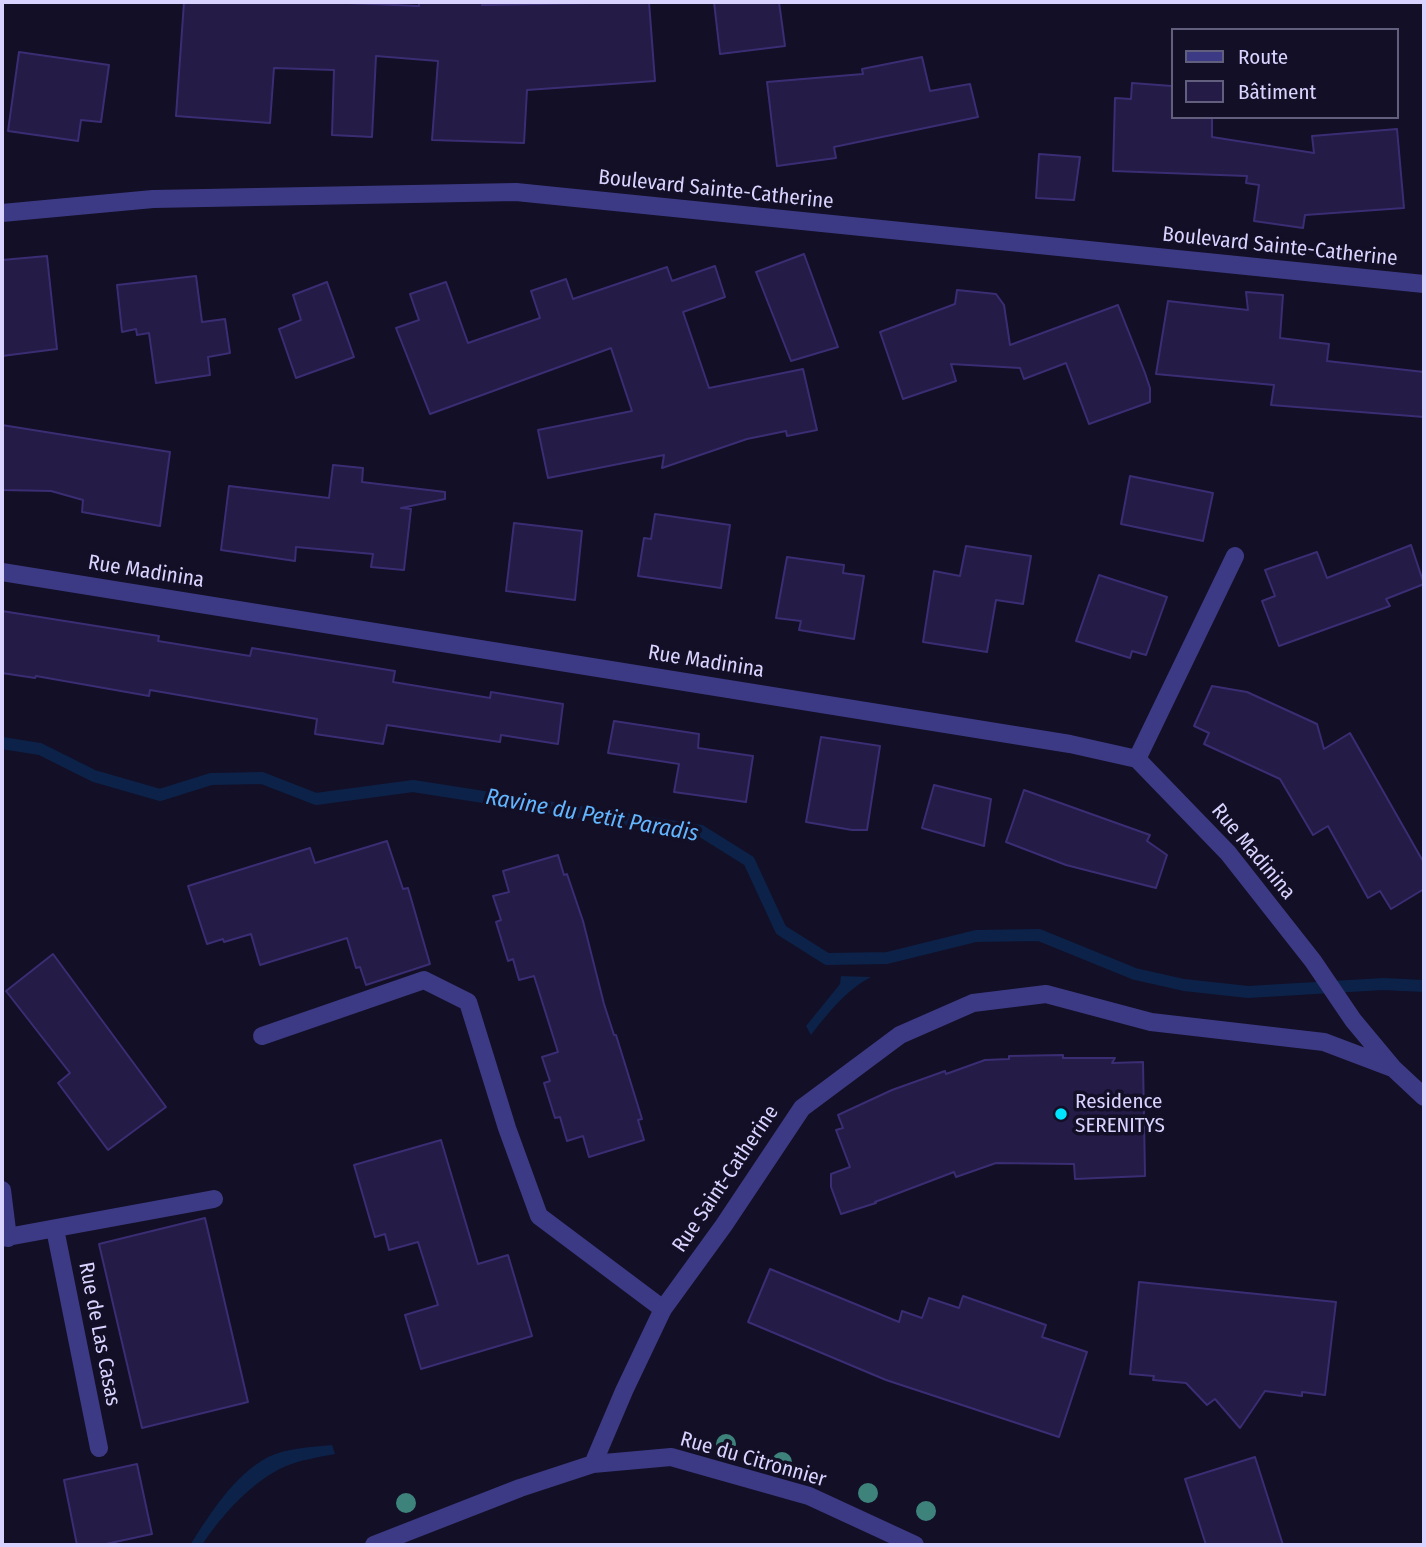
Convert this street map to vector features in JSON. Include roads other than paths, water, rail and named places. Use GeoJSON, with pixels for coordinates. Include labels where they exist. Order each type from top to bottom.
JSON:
{"type":"FeatureCollection","features":[{"type":"Feature","properties":{"kind":"street","name":"Boulevard Sainte-Catherine"},"geometry":{"type":"LineString","coordinates":[[2,214],[153,199],[516,192],[1424,284]]}},
{"type":"Feature","properties":{"kind":"street"},"geometry":{"type":"LineString","coordinates":[[1138,759],[1235,556]]}},
{"type":"Feature","properties":{"kind":"street","name":"Rue Madinina"},"geometry":{"type":"LineString","coordinates":[[2,572],[1070,744],[1138,759],[1228,853],[1312,961],[1353,1020],[1393,1068],[1424,1097]]}},
{"type":"Feature","properties":{"kind":"street"},"geometry":{"type":"LineString","coordinates":[[262,1036],[424,981],[468,1002],[507,1128],[539,1216],[663,1310]]}},
{"type":"Feature","properties":{"kind":"street","name":"Rue Saint-Catherine"},"geometry":{"type":"LineString","coordinates":[[593,1464],[663,1310],[802,1108],[900,1035],[973,1003],[1046,995],[1151,1021],[1324,1042],[1393,1068]]}},
{"type":"Feature","properties":{"kind":"street"},"geometry":{"type":"LineString","coordinates":[[2,1190],[5,1238],[214,1199]]}},
{"type":"Feature","properties":{"kind":"street","name":"Rue de Las Casas"},"geometry":{"type":"LineString","coordinates":[[55,1230],[99,1448]]}},
{"type":"Feature","properties":{"kind":"street","name":"Rue du Citronnier"},"geometry":{"type":"LineString","coordinates":[[374,1545],[520,1488],[593,1464],[671,1457],[809,1496],[915,1545]]}},
{"type":"Feature","properties":{"kind":"water"},"geometry":{"type":"Polygon","coordinates":[[[841,976],[871,977],[845,995],[811,1035],[806,1026],[840,984],[841,976]]]}},
{"type":"Feature","properties":{"kind":"water"},"geometry":{"type":"Polygon","coordinates":[[[332,1445],[335,1454],[286,1466],[261,1480],[228,1511],[202,1545],[190,1545],[224,1496],[255,1465],[283,1452],[332,1445]]]}},
{"type":"Feature","properties":{"kind":"waterway","name":"Ravine du Petit Paradis"},"geometry":{"type":"LineString","coordinates":[[2,743],[40,749],[94,776],[160,795],[211,779],[262,778],[316,799],[413,786],[701,831],[749,861],[781,930],[827,959],[887,958],[976,936],[1039,935],[1135,974],[1184,985],[1248,992],[1383,984],[1424,986]]}},
{"type":"Feature","properties":{"kind":"place","name":"Residence SERENITYS"},"geometry":{"type":"Point","coordinates":[1061,1114]}}]}
